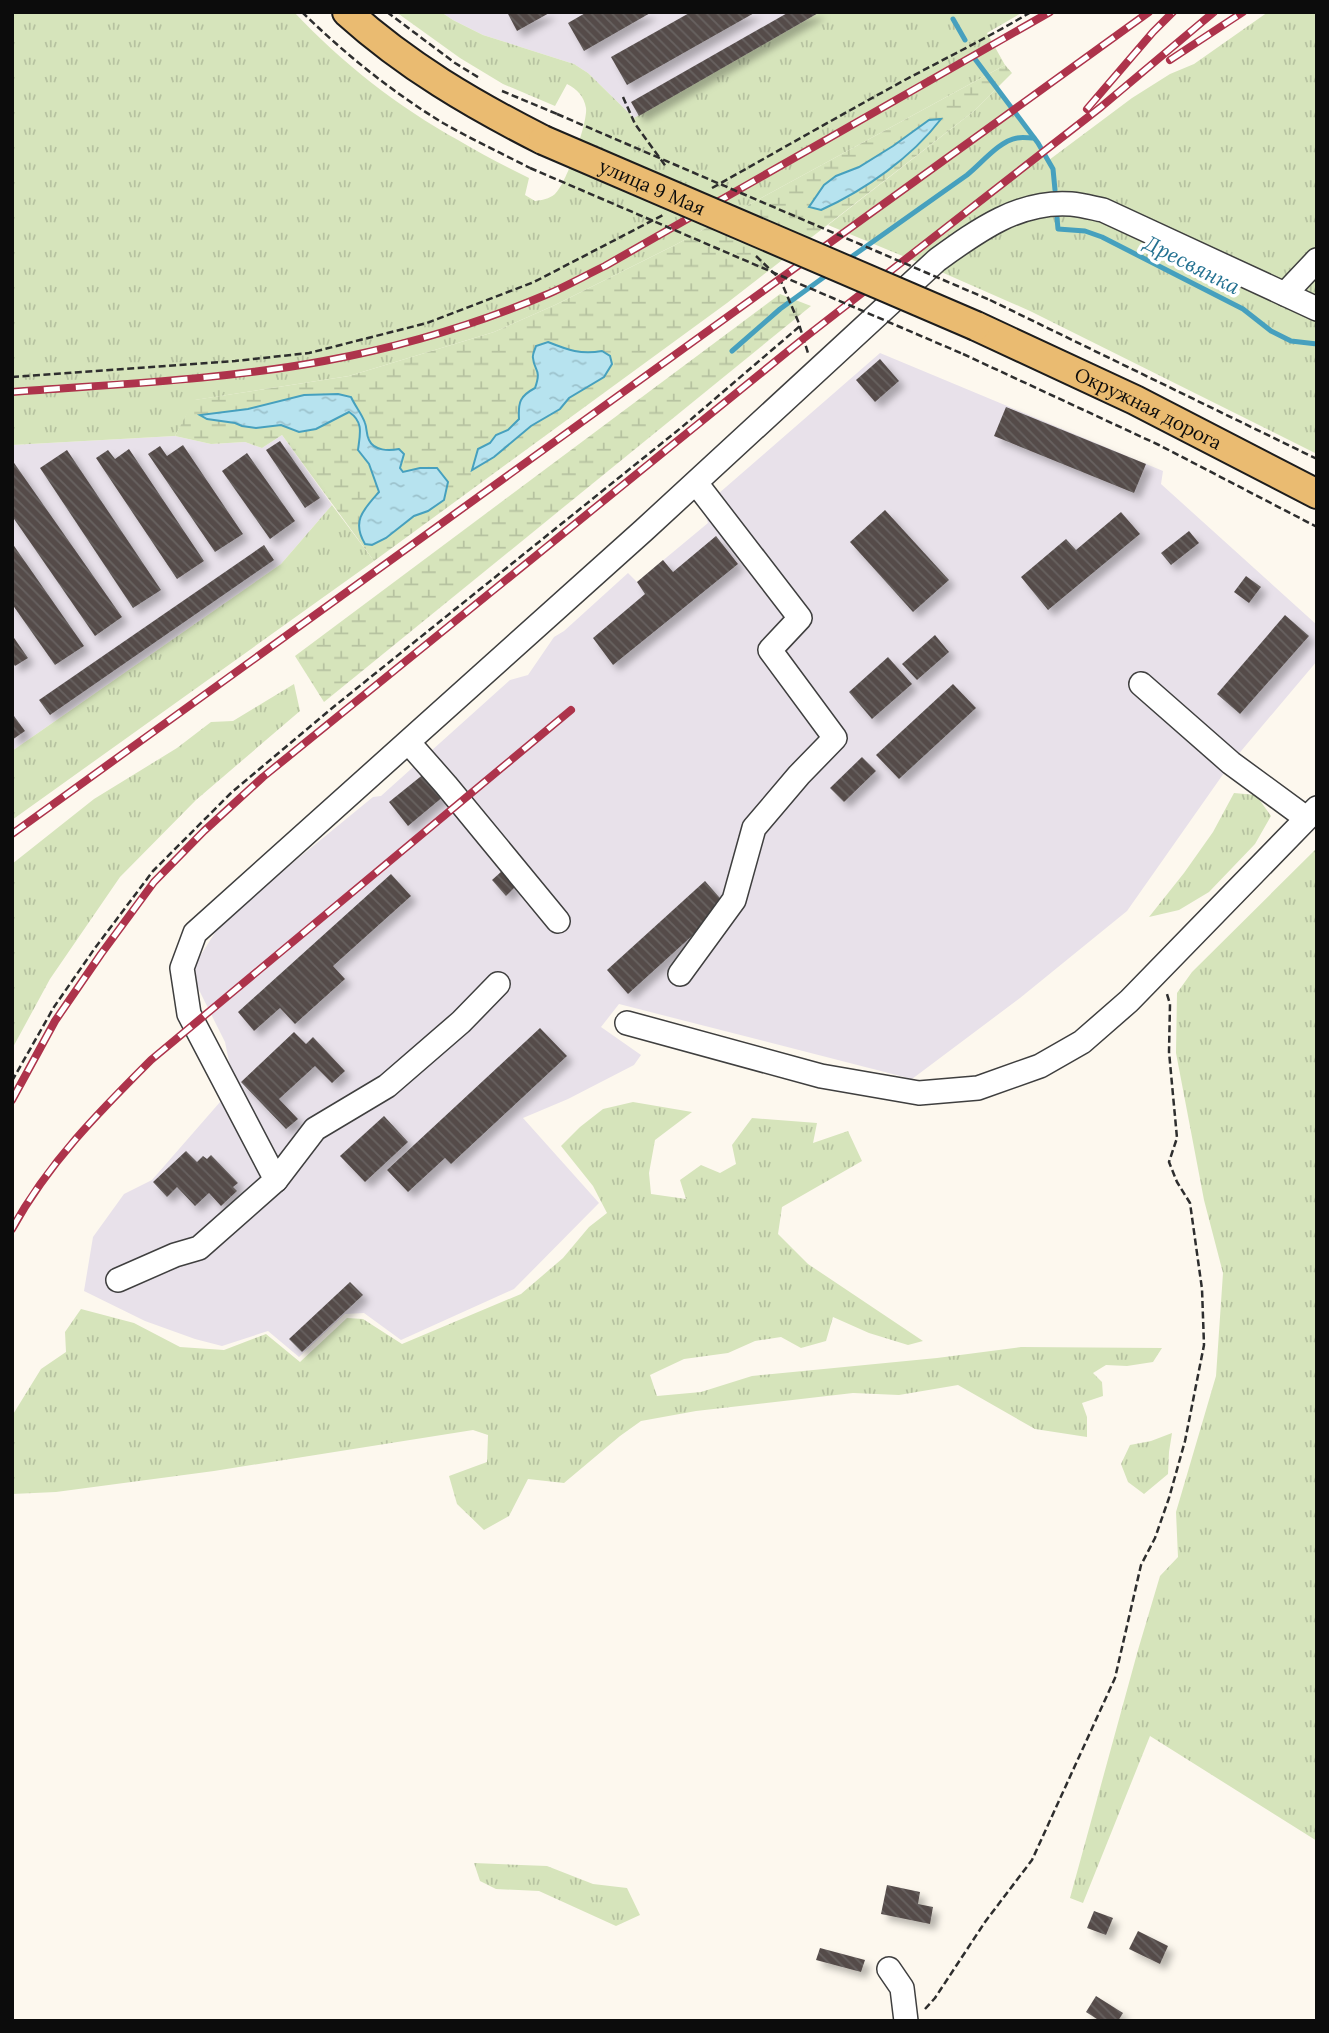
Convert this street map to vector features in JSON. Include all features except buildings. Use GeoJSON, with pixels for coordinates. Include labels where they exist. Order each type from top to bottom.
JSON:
{"type":"FeatureCollection","features":[{"type":"Feature","properties":{"kind":"main road","name":"улица 9 Мая"},"geometry":{"type":"LineString","coordinates":[[347,12],[410,63],[455,93],[543,140],[976,326]]}},
{"type":"Feature","properties":{"kind":"main road","name":"Окружная дорога"},"geometry":{"type":"LineString","coordinates":[[976,326],[1135,400],[1317,494]]}},
{"type":"Feature","properties":{"kind":"lane"},"geometry":{"type":"LineString","coordinates":[[276,1181],[190,1014],[182,968],[195,933],[696,483],[937,260],[976,232],[1017,211],[1047,204],[1073,204],[1103,210],[1317,309]]}},
{"type":"Feature","properties":{"kind":"lane"},"geometry":{"type":"LineString","coordinates":[[1285,294],[1317,260]]}},
{"type":"Feature","properties":{"kind":"lane"},"geometry":{"type":"LineString","coordinates":[[680,974],[734,900],[754,828],[835,738],[770,650],[800,618],[696,483]]}},
{"type":"Feature","properties":{"kind":"lane"},"geometry":{"type":"LineString","coordinates":[[627,1023],[821,1076],[919,1093],[978,1088],[1040,1066],[1083,1042],[1129,1001],[1311,813],[1231,763],[1141,684]]}},
{"type":"Feature","properties":{"kind":"lane"},"geometry":{"type":"LineString","coordinates":[[409,743],[558,921]]}},
{"type":"Feature","properties":{"kind":"lane"},"geometry":{"type":"LineString","coordinates":[[118,1280],[175,1255],[199,1248],[276,1181],[315,1129],[387,1086],[461,1022],[498,984]]}},
{"type":"Feature","properties":{"kind":"lane"},"geometry":{"type":"LineString","coordinates":[[889,1969],[902,1988],[913,2017]]}},
{"type":"Feature","properties":{"kind":"path"},"geometry":{"type":"LineString","coordinates":[[302,12],[347,54],[412,103],[444,124],[530,168],[963,354],[1159,445],[1317,527]]}},
{"type":"Feature","properties":{"kind":"path"},"geometry":{"type":"LineString","coordinates":[[387,12],[455,63],[487,83]]}},
{"type":"Feature","properties":{"kind":"path"},"geometry":{"type":"LineString","coordinates":[[706,191],[1031,12]]}},
{"type":"Feature","properties":{"kind":"path"},"geometry":{"type":"LineString","coordinates":[[498,90],[990,300],[1317,459]]}},
{"type":"Feature","properties":{"kind":"path"},"geometry":{"type":"LineString","coordinates":[[12,377],[284,356],[309,353],[374,337],[427,323],[534,282],[673,209]]}},
{"type":"Feature","properties":{"kind":"path"},"geometry":{"type":"LineString","coordinates":[[785,291],[816,372]]}},
{"type":"Feature","properties":{"kind":"path"},"geometry":{"type":"LineString","coordinates":[[12,1081],[54,1007],[153,871],[232,792],[682,427],[800,326]]}},
{"type":"Feature","properties":{"kind":"path"},"geometry":{"type":"LineString","coordinates":[[913,2017],[935,1998],[985,1922],[1032,1860],[1115,1678],[1141,1564],[1156,1538],[1185,1441],[1203,1345],[1202,1289],[1190,1203],[1169,1162],[1177,1138],[1169,1052],[1170,1004],[1163,983],[1156,973]]}},
{"type":"Feature","properties":{"kind":"shaded area"},"geometry":{"type":"Polygon","coordinates":[[[441,12],[820,12],[634,118],[588,73],[574,64],[483,35],[441,12]]]}},
{"type":"Feature","properties":{"kind":"shaded area"},"geometry":{"type":"Polygon","coordinates":[[[880,353],[1163,471],[1161,484],[1317,625],[1317,661],[1231,763],[1127,911],[1020,998],[912,1079],[619,1004],[601,1027],[641,1055],[634,1065],[568,1099],[523,1118],[599,1203],[514,1289],[401,1340],[364,1313],[345,1314],[299,1357],[268,1331],[222,1346],[145,1321],[84,1291],[93,1237],[124,1194],[152,1180],[234,1086],[225,1042],[190,972],[223,920],[373,797],[381,796],[510,680],[528,675],[554,637],[628,573],[637,582],[708,523],[703,507],[880,353]]]}},
{"type":"Feature","properties":{"kind":"shaded area"},"geometry":{"type":"Polygon","coordinates":[[[282,435],[332,505],[281,564],[12,751],[12,445],[175,436],[211,444],[245,442],[262,448],[282,435]]]}},
{"type":"Feature","properties":{"kind":"green space"},"geometry":{"type":"Polygon","coordinates":[[[12,12],[294,12],[351,66],[392,98],[436,127],[529,178],[525,195],[535,201],[555,194],[570,167],[586,115],[580,93],[567,84],[555,106],[503,84],[460,58],[396,12],[441,12],[483,35],[574,64],[588,73],[634,118],[820,12],[1023,12],[987,33],[1005,65],[675,245],[494,332],[349,376],[195,400],[175,436],[12,445],[12,12]]]}},
{"type":"Feature","properties":{"kind":"green space"},"geometry":{"type":"Polygon","coordinates":[[[1268,12],[1317,12],[1317,296],[1072,196],[922,264],[828,225],[974,111],[998,87],[1049,160],[1132,98],[1170,74],[1194,64],[1268,12]]]}},
{"type":"Feature","properties":{"kind":"green space"},"geometry":{"type":"Polygon","coordinates":[[[1005,65],[1012,73],[974,111],[727,303],[374,561],[282,435],[262,448],[245,442],[211,444],[175,436],[194,400],[349,376],[494,332],[555,305],[675,245],[1005,65]]]}},
{"type":"Feature","properties":{"kind":"green space"},"geometry":{"type":"Polygon","coordinates":[[[1046,211],[1100,217],[1317,316],[1317,454],[1030,311],[939,271],[981,237],[1046,211]]]}},
{"type":"Feature","properties":{"kind":"green space"},"geometry":{"type":"Polygon","coordinates":[[[780,294],[811,306],[324,702],[295,656],[780,294]]]}},
{"type":"Feature","properties":{"kind":"green space"},"geometry":{"type":"Polygon","coordinates":[[[332,505],[374,561],[12,820],[12,751],[281,564],[332,505]]]}},
{"type":"Feature","properties":{"kind":"green space"},"geometry":{"type":"Polygon","coordinates":[[[294,684],[300,711],[196,800],[120,877],[50,979],[12,1049],[12,864],[94,799],[177,748],[211,722],[233,721],[294,684]]]}},
{"type":"Feature","properties":{"kind":"green space"},"geometry":{"type":"Polygon","coordinates":[[[1234,793],[1256,795],[1271,816],[1255,844],[1209,892],[1179,910],[1149,917],[1213,832],[1234,793]]]}},
{"type":"Feature","properties":{"kind":"green space"},"geometry":{"type":"Polygon","coordinates":[[[1317,848],[1317,1841],[1150,1736],[1083,1903],[1070,1898],[1160,1576],[1178,1557],[1176,1512],[1216,1376],[1223,1273],[1204,1200],[1176,1053],[1177,993],[1192,972],[1317,848]]]}},
{"type":"Feature","properties":{"kind":"green space"},"geometry":{"type":"Polygon","coordinates":[[[633,1102],[692,1112],[655,1140],[649,1173],[651,1194],[686,1199],[680,1180],[701,1165],[720,1173],[736,1164],[732,1145],[752,1118],[817,1123],[813,1143],[848,1131],[862,1161],[782,1207],[778,1234],[808,1264],[923,1341],[908,1345],[869,1333],[833,1317],[826,1341],[801,1348],[781,1337],[755,1341],[728,1353],[684,1359],[650,1375],[657,1396],[701,1392],[752,1376],[1021,1347],[1162,1348],[1153,1362],[1127,1366],[1106,1365],[1093,1373],[1102,1382],[1103,1396],[1082,1403],[1087,1417],[1087,1437],[1035,1429],[958,1385],[899,1395],[853,1393],[696,1411],[641,1421],[564,1483],[528,1479],[509,1516],[484,1530],[457,1504],[449,1476],[487,1462],[488,1435],[473,1430],[214,1471],[56,1492],[12,1494],[12,1416],[41,1369],[66,1352],[65,1332],[81,1309],[134,1323],[180,1347],[224,1350],[266,1334],[300,1362],[347,1318],[363,1319],[402,1344],[521,1294],[563,1258],[589,1227],[607,1213],[593,1186],[561,1146],[603,1109],[633,1102]]]}},
{"type":"Feature","properties":{"kind":"green space"},"geometry":{"type":"Polygon","coordinates":[[[1172,1433],[1168,1474],[1144,1494],[1128,1482],[1121,1464],[1130,1445],[1172,1433]]]}},
{"type":"Feature","properties":{"kind":"green space"},"geometry":{"type":"Polygon","coordinates":[[[474,1863],[547,1866],[593,1884],[627,1888],[640,1915],[616,1926],[539,1891],[496,1889],[480,1881],[474,1863]]]}},
{"type":"Feature","properties":{"kind":"water"},"geometry":{"type":"Polygon","coordinates":[[[941,119],[916,147],[870,183],[821,210],[809,207],[824,185],[836,176],[859,167],[929,120],[941,119]]]}},
{"type":"Feature","properties":{"kind":"water"},"geometry":{"type":"Polygon","coordinates":[[[548,342],[575,351],[602,351],[610,356],[612,364],[604,377],[569,398],[560,409],[531,426],[494,457],[472,470],[478,449],[490,443],[496,435],[508,430],[519,419],[521,400],[535,388],[537,382],[538,374],[533,356],[536,346],[548,342]]]}},
{"type":"Feature","properties":{"kind":"water"},"geometry":{"type":"Polygon","coordinates":[[[338,394],[351,397],[364,420],[371,444],[382,449],[399,449],[404,454],[400,468],[403,472],[437,468],[448,482],[444,500],[428,511],[414,516],[386,538],[372,545],[365,544],[359,522],[364,510],[379,492],[369,464],[358,450],[359,424],[349,412],[316,429],[299,432],[281,425],[256,428],[207,419],[200,415],[248,409],[304,395],[338,394]]]}},
{"type":"Feature","properties":{"kind":"waterway"},"geometry":{"type":"LineString","coordinates":[[953,19],[965,40]]}},
{"type":"Feature","properties":{"kind":"waterway"},"geometry":{"type":"LineString","coordinates":[[975,59],[1038,143],[1053,169],[1055,190]]}},
{"type":"Feature","properties":{"kind":"waterway"},"geometry":{"type":"LineString","coordinates":[[847,260],[967,175],[1010,140],[1034,138]]}},
{"type":"Feature","properties":{"kind":"waterway","name":"Дресвянка"},"geometry":{"type":"LineString","coordinates":[[1057,218],[1058,229],[1085,231],[1102,237],[1243,309],[1271,331],[1291,341],[1317,344]]}},
{"type":"Feature","properties":{"kind":"waterway"},"geometry":{"type":"LineString","coordinates":[[732,351],[780,309],[831,272]]}},
{"type":"Feature","properties":{"kind":"railway"},"geometry":{"type":"LineString","coordinates":[[12,392],[169,381],[324,361],[438,334],[494,315],[555,291],[605,266],[1050,12]]}},
{"type":"Feature","properties":{"kind":"railway"},"geometry":{"type":"LineString","coordinates":[[12,834],[1149,12]]}},
{"type":"Feature","properties":{"kind":"railway"},"geometry":{"type":"LineString","coordinates":[[1087,109],[1173,12]]}},
{"type":"Feature","properties":{"kind":"railway"},"geometry":{"type":"LineString","coordinates":[[12,1100],[55,1021],[154,882],[263,777],[803,339],[1101,107],[1214,12]]}},
{"type":"Feature","properties":{"kind":"railway"},"geometry":{"type":"LineString","coordinates":[[1170,60],[1243,12]]}},
{"type":"Feature","properties":{"kind":"railway"},"geometry":{"type":"LineString","coordinates":[[12,1229],[58,1160],[93,1119],[151,1060],[571,710]]}}]}
